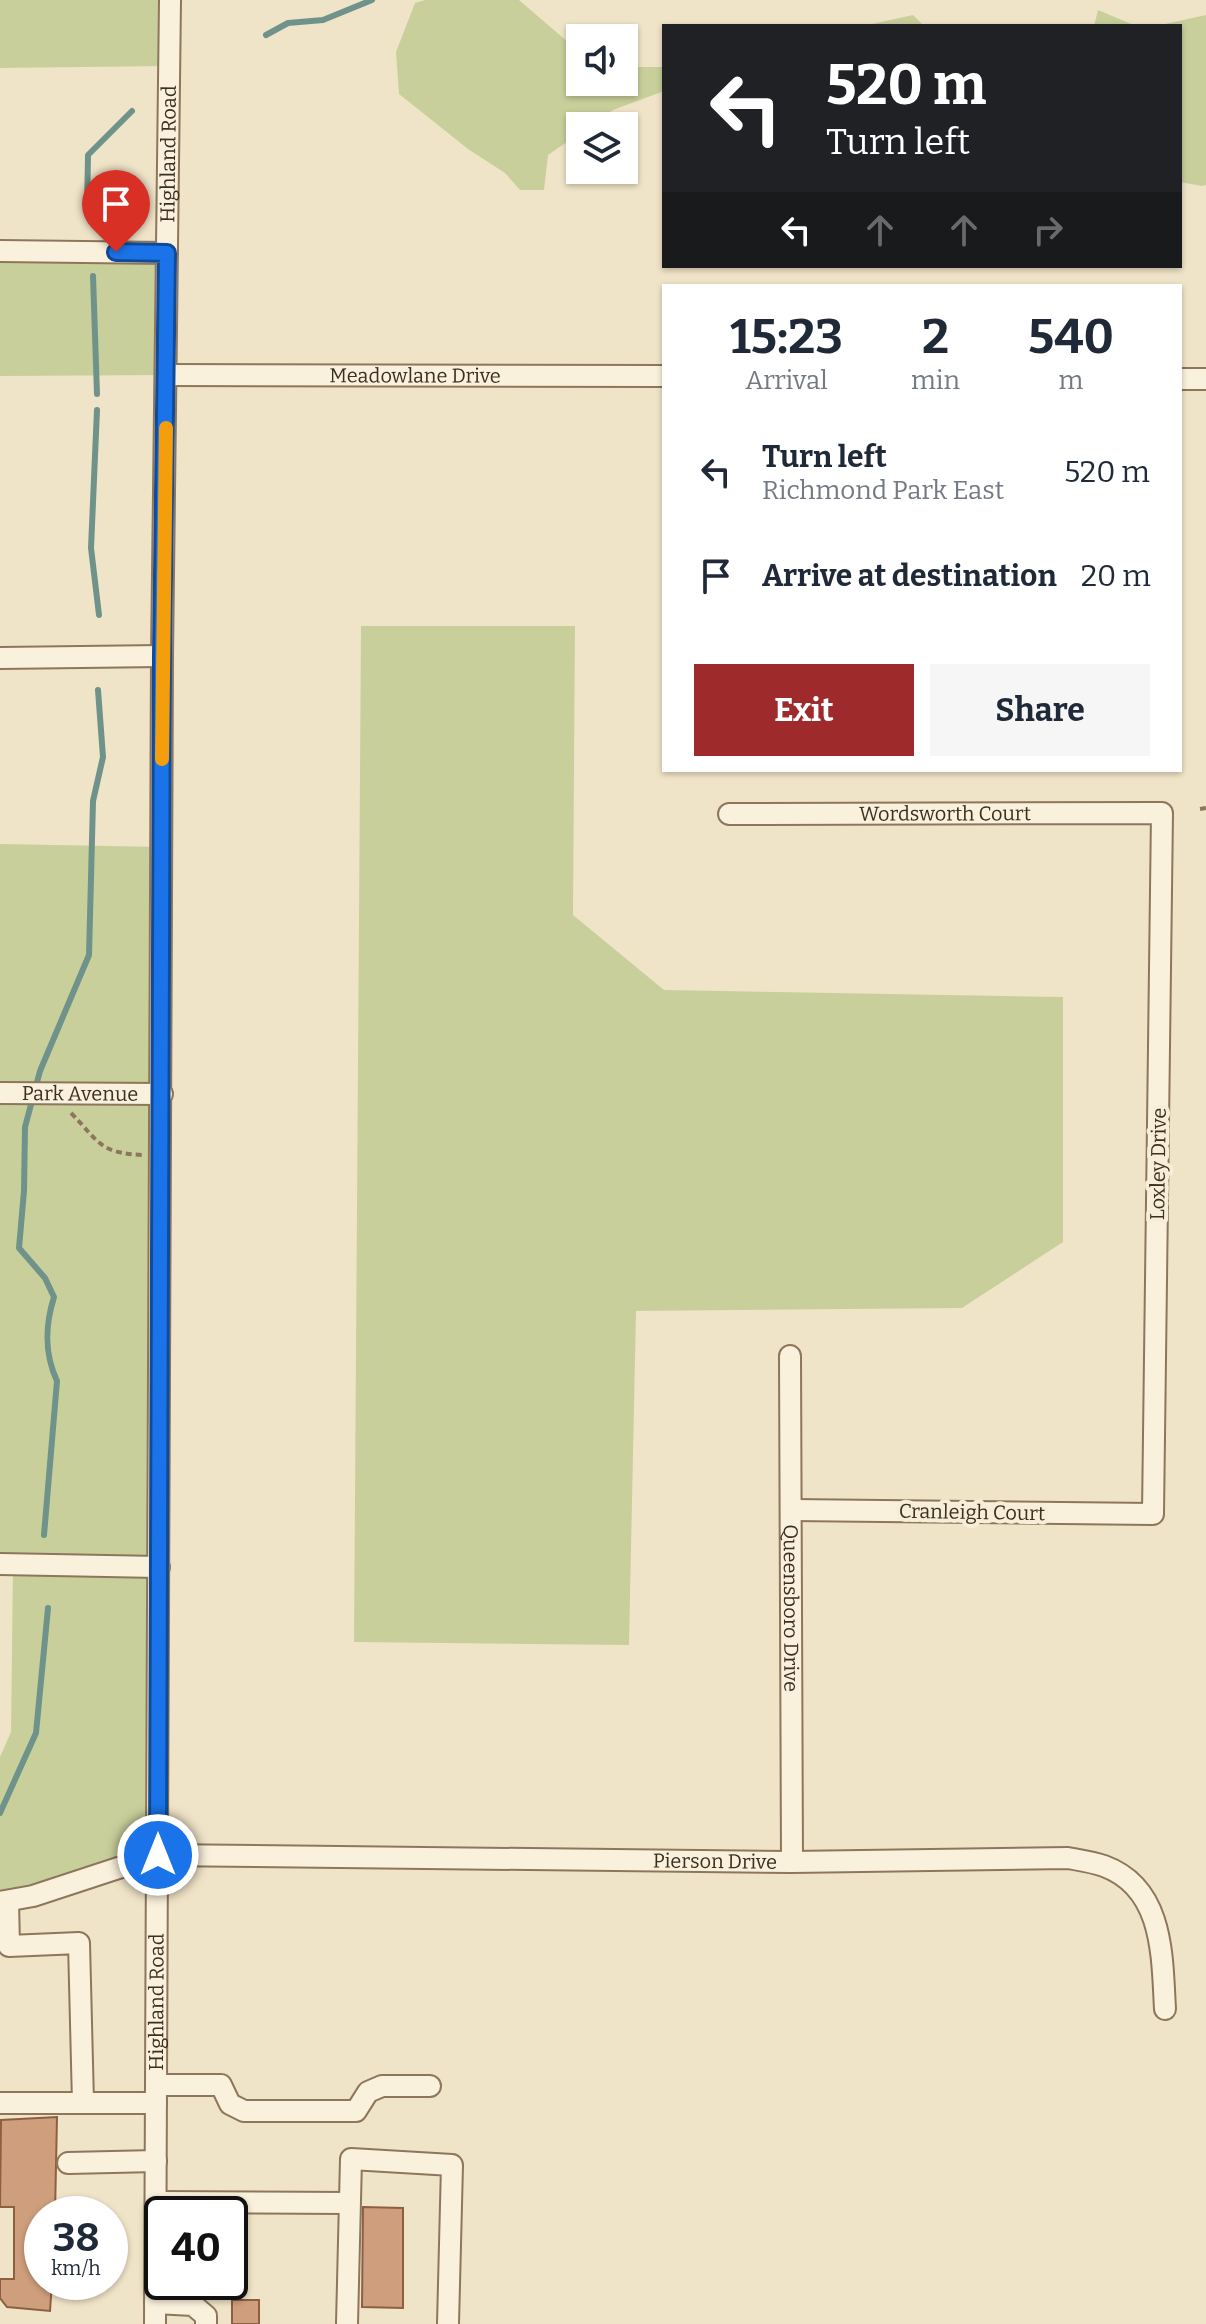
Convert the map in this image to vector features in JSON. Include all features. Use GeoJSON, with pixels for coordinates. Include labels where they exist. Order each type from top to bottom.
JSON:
{"type":"FeatureCollection","features":[{"type":"Feature","properties":{"kind":"street","name":"Highland Road"},"geometry":{"type":"LineString","coordinates":[[156,2196],[162,656],[170,0]]}},
{"type":"Feature","properties":{"kind":"street"},"geometry":{"type":"LineString","coordinates":[[0,251],[167,253]]}},
{"type":"Feature","properties":{"kind":"street","name":"Meadowlane Drive"},"geometry":{"type":"LineString","coordinates":[[167,375],[662,376]]}},
{"type":"Feature","properties":{"kind":"street"},"geometry":{"type":"LineString","coordinates":[[1182,379],[1206,379]]}},
{"type":"Feature","properties":{"kind":"street"},"geometry":{"type":"LineString","coordinates":[[0,658],[162,656]]}},
{"type":"Feature","properties":{"kind":"street","name":"Wordsworth Court"},"geometry":{"type":"LineString","coordinates":[[729,814],[1162,813]]}},
{"type":"Feature","properties":{"kind":"street","name":"Loxley Drive"},"geometry":{"type":"LineString","coordinates":[[1153,1514],[1162,813]]}},
{"type":"Feature","properties":{"kind":"street","name":"Park Avenue"},"geometry":{"type":"LineString","coordinates":[[0,1093],[61,1102],[162,1094]]}},
{"type":"Feature","properties":{"kind":"street","name":"Queensboro Drive"},"geometry":{"type":"LineString","coordinates":[[790,1356],[792,1862]]}},
{"type":"Feature","properties":{"kind":"street","name":"Cranleigh Court"},"geometry":{"type":"LineString","coordinates":[[792,1510],[1153,1514]]}},
{"type":"Feature","properties":{"kind":"street"},"geometry":{"type":"LineString","coordinates":[[0,1564],[159,1567]]}},
{"type":"Feature","properties":{"kind":"street","name":"Pierson Drive"},"geometry":{"type":"LineString","coordinates":[[4,1902],[33,1896],[158,1855],[792,1862],[1068,1858],[1103,1865],[1120,1874],[1141,1892],[1153,1915],[1162,1945],[1165,2009]]}},
{"type":"Feature","properties":{"kind":"street"},"geometry":{"type":"LineString","coordinates":[[4,1902],[9,1946],[79,1943],[83,2103]]}},
{"type":"Feature","properties":{"kind":"street"},"geometry":{"type":"LineString","coordinates":[[0,2103],[83,2103],[221,2085],[230,2104],[244,2111],[356,2111],[368,2092],[382,2086],[430,2086]]}},
{"type":"Feature","properties":{"kind":"street"},"geometry":{"type":"LineString","coordinates":[[347,2324],[351,2159],[452,2165],[448,2324]]}},
{"type":"Feature","properties":{"kind":"street"},"geometry":{"type":"LineString","coordinates":[[68,2163],[156,2161]]}},
{"type":"Feature","properties":{"kind":"street"},"geometry":{"type":"LineString","coordinates":[[248,2202],[349,2203]]}},
{"type":"Feature","properties":{"kind":"street"},"geometry":{"type":"LineString","coordinates":[[155,2314],[193,2305],[206,2316],[206,2324]]}},
{"type":"Feature","properties":{"kind":"path"},"geometry":{"type":"LineString","coordinates":[[61,1102],[90,1137],[125,1154],[145,1155]]}},
{"type":"Feature","properties":{"kind":"green space"},"geometry":{"type":"Polygon","coordinates":[[[0,0],[170,0],[168,66],[0,68],[0,0]]]}},
{"type":"Feature","properties":{"kind":"green space"},"geometry":{"type":"Polygon","coordinates":[[[425,0],[519,0],[566,40],[566,96],[638,96],[638,67],[662,67],[662,92],[610,112],[566,112],[566,143],[548,155],[544,190],[520,190],[505,173],[468,149],[399,94],[396,52],[415,3],[425,0]]]}},
{"type":"Feature","properties":{"kind":"green space"},"geometry":{"type":"Polygon","coordinates":[[[1098,10],[1131,24],[1094,24],[1098,10]]]}},
{"type":"Feature","properties":{"kind":"green space"},"geometry":{"type":"Polygon","coordinates":[[[913,15],[922,24],[872,24],[913,15]]]}},
{"type":"Feature","properties":{"kind":"green space"},"geometry":{"type":"Polygon","coordinates":[[[1206,15],[1206,185],[1202,186],[1182,182],[1182,24],[1165,24],[1206,15]]]}},
{"type":"Feature","properties":{"kind":"green space"},"geometry":{"type":"Polygon","coordinates":[[[0,251],[167,253],[167,375],[0,376],[0,251]]]}},
{"type":"Feature","properties":{"kind":"green space"},"geometry":{"type":"Polygon","coordinates":[[[361,626],[575,626],[573,915],[664,990],[1063,997],[1063,1242],[962,1308],[636,1311],[629,1645],[354,1642],[361,626]]]}},
{"type":"Feature","properties":{"kind":"green space"},"geometry":{"type":"Polygon","coordinates":[[[0,844],[162,847],[158,1855],[0,1902],[0,1757],[11,1732],[13,1565],[0,1564],[0,844]]]}},
{"type":"Feature","properties":{"kind":"building"},"geometry":{"type":"Polygon","coordinates":[[[57,2117],[55,2196],[24,2196],[24,2300],[51,2300],[50,2311],[7,2307],[0,2298],[0,2279],[14,2279],[14,2207],[0,2207],[1,2120],[57,2117]]]}},
{"type":"Feature","properties":{"kind":"building"},"geometry":{"type":"Polygon","coordinates":[[[363,2207],[403,2208],[403,2308],[362,2307],[363,2207]]]}},
{"type":"Feature","properties":{"kind":"building"},"geometry":{"type":"Polygon","coordinates":[[[232,2300],[259,2300],[259,2324],[232,2324],[232,2300]]]}},
{"type":"Feature","properties":{"kind":"waterway"},"geometry":{"type":"LineString","coordinates":[[266,35],[288,23],[323,20],[372,0]]}},
{"type":"Feature","properties":{"kind":"waterway"},"geometry":{"type":"LineString","coordinates":[[87,211],[88,155],[132,111]]}},
{"type":"Feature","properties":{"kind":"waterway"},"geometry":{"type":"LineString","coordinates":[[93,276],[97,394]]}},
{"type":"Feature","properties":{"kind":"waterway"},"geometry":{"type":"LineString","coordinates":[[97,410],[91,548],[99,615]]}},
{"type":"Feature","properties":{"kind":"waterway"},"geometry":{"type":"LineString","coordinates":[[44,1535],[57,1381],[47,1339],[54,1297],[45,1278],[19,1248],[25,1127],[40,1071],[89,955],[93,801],[103,757],[98,690]]}},
{"type":"Feature","properties":{"kind":"waterway"},"geometry":{"type":"LineString","coordinates":[[0,1813],[36,1733],[48,1608]]}},
{"type":"Feature","properties":{"kind":"slow traffic"},"geometry":{"type":"LineString","coordinates":[[162,759],[166,428]]}},
{"type":"Feature","properties":{"kind":"route"},"geometry":{"type":"LineString","coordinates":[[116,252],[167,253],[162,656],[158,1855]]}}]}
